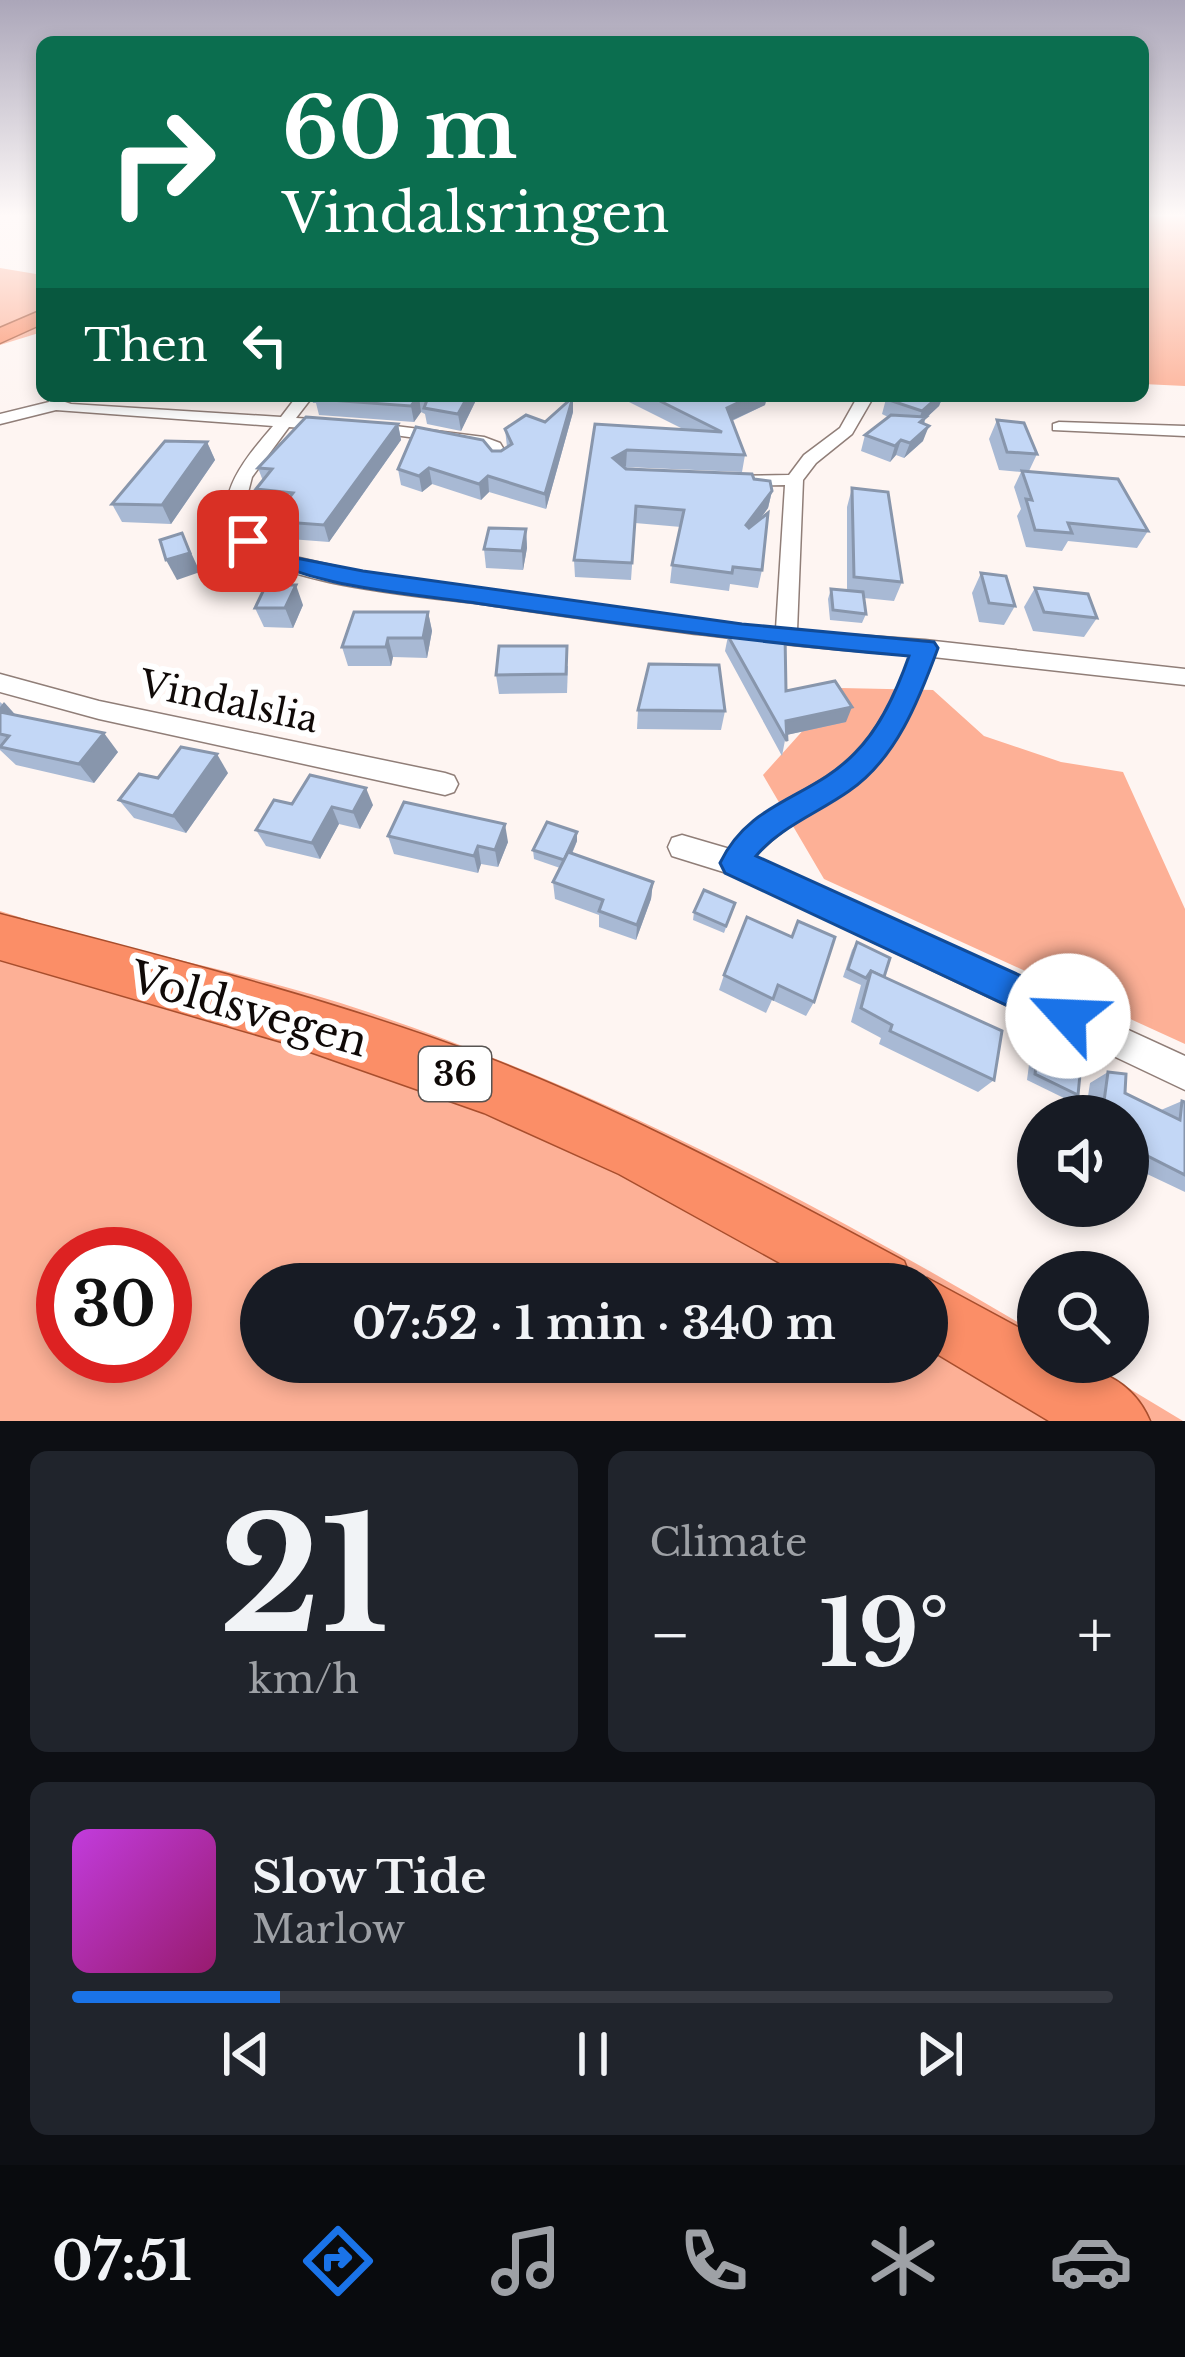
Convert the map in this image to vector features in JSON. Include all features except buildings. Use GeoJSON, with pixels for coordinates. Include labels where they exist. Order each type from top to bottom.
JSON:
{"type":"FeatureCollection","features":[{"type":"Feature","properties":{"kind":"highway"},"geometry":{"type":"LineString","coordinates":[[0,336],[36,322]]}},
{"type":"Feature","properties":{"kind":"highway","name":"Voldsvegen"},"geometry":{"type":"LineString","coordinates":[[0,937],[295,1019],[459,1076],[633,1150],[842,1263]]}},
{"type":"Feature","properties":{"kind":"highway"},"geometry":{"type":"LineString","coordinates":[[948,1322],[1115,1421]]}},
{"type":"Feature","properties":{"kind":"street"},"geometry":{"type":"LineString","coordinates":[[0,419],[50,402]]}},
{"type":"Feature","properties":{"kind":"street"},"geometry":{"type":"LineString","coordinates":[[77,402],[455,437],[494,447],[500,458]]}},
{"type":"Feature","properties":{"kind":"street"},"geometry":{"type":"LineString","coordinates":[[300,402],[243,476],[234,504],[234,517],[248,541],[271,558],[401,585],[786,638],[1185,677]]}},
{"type":"Feature","properties":{"kind":"street"},"geometry":{"type":"LineString","coordinates":[[786,638],[794,480],[810,459],[846,431],[863,402]]}},
{"type":"Feature","properties":{"kind":"street"},"geometry":{"type":"LineString","coordinates":[[1059,427],[1185,431]]}},
{"type":"Feature","properties":{"kind":"street"},"geometry":{"type":"LineString","coordinates":[[708,482],[794,480]]}},
{"type":"Feature","properties":{"kind":"street"},"geometry":{"type":"LineString","coordinates":[[736,863],[746,844],[764,827],[867,760],[906,700],[925,648]]}},
{"type":"Feature","properties":{"kind":"street","name":"Vindalslia"},"geometry":{"type":"LineString","coordinates":[[0,683],[99,710],[445,784]]}},
{"type":"Feature","properties":{"kind":"street"},"geometry":{"type":"LineString","coordinates":[[682,847],[736,863],[1185,1073]]}},
{"type":"Feature","properties":{"kind":"shaded area"},"geometry":{"type":"Polygon","coordinates":[[[0,281],[36,281],[36,334],[0,345],[0,281]]]}},
{"type":"Feature","properties":{"kind":"shaded area"},"geometry":{"type":"Polygon","coordinates":[[[1149,281],[1185,281],[1185,386],[1149,384],[1149,281]]]}},
{"type":"Feature","properties":{"kind":"shaded area"},"geometry":{"type":"Polygon","coordinates":[[[841,688],[933,690],[984,736],[1061,762],[1123,772],[1185,909],[1185,1044],[824,879],[763,775],[841,688]]]}},
{"type":"Feature","properties":{"kind":"shaded area"},"geometry":{"type":"Polygon","coordinates":[[[0,911],[323,998],[458,1044],[712,1155],[914,1263],[240,1263],[240,1383],[948,1383],[948,1282],[1017,1322],[1017,1383],[1120,1383],[1183,1421],[0,1421],[0,911]]]}},
{"type":"Feature","properties":{"kind":"route"},"geometry":{"type":"LineString","coordinates":[[248,541],[271,558],[363,579],[742,633],[925,648],[906,700],[867,760],[764,827],[746,844],[736,863],[1068,1016]]}}]}
